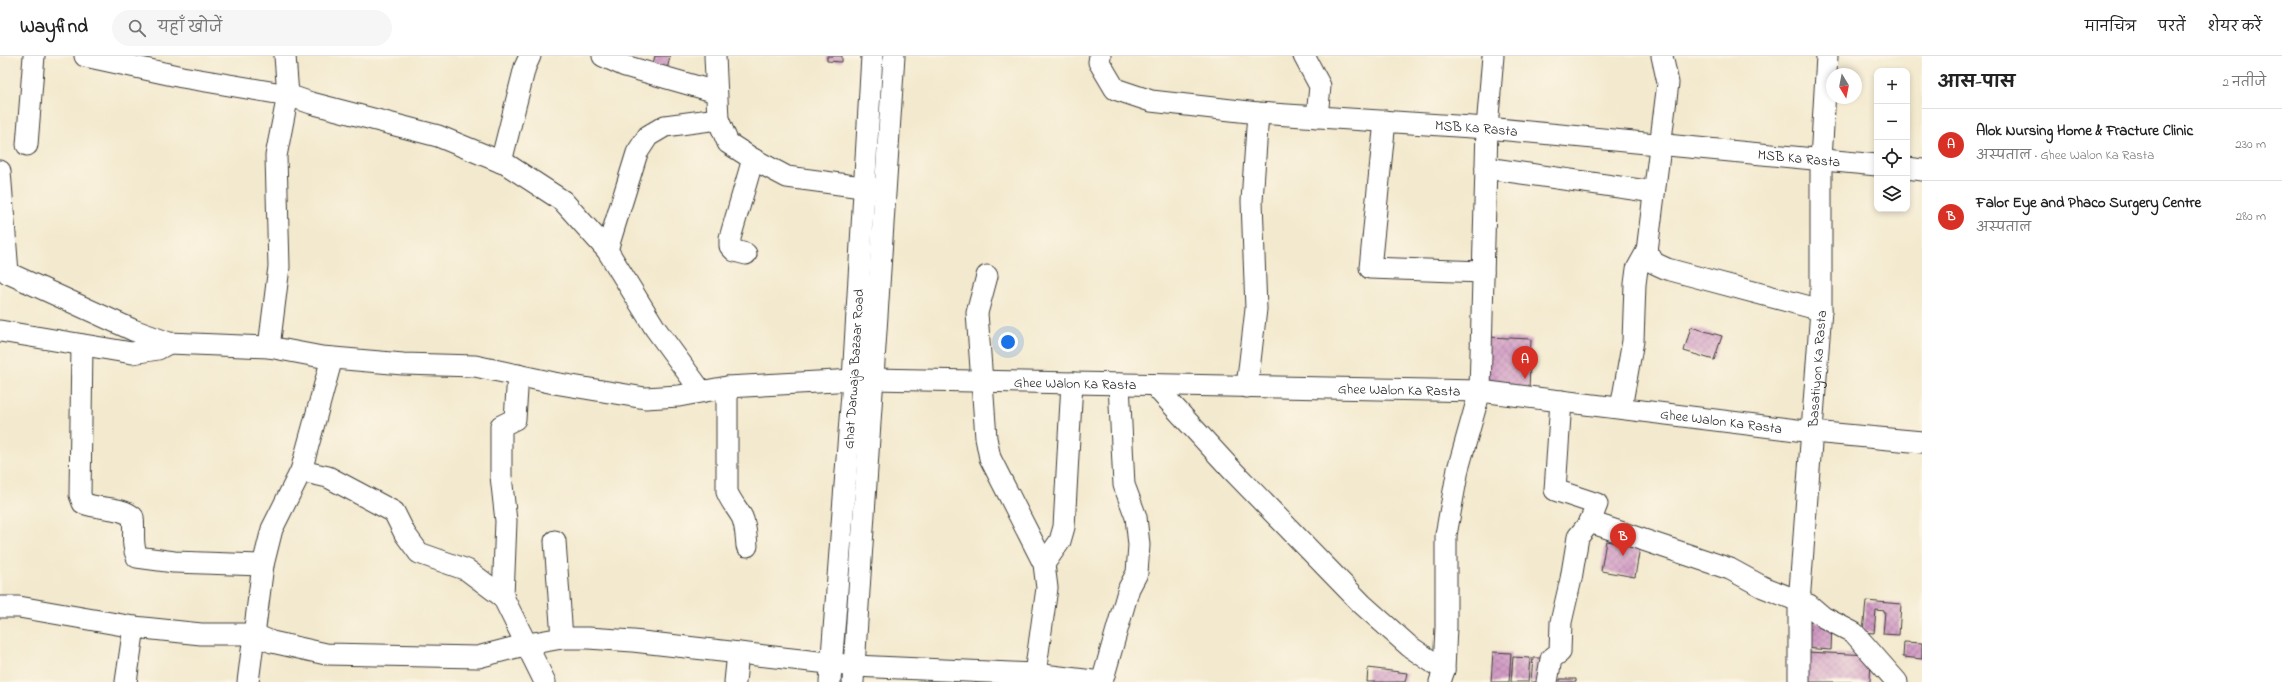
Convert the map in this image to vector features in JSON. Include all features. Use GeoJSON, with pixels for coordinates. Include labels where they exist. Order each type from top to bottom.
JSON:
{"type":"FeatureCollection","features":[{"type":"Feature","properties":{"kind":"street"},"geometry":{"type":"LineString","coordinates":[[27,144],[34,56]]}},
{"type":"Feature","properties":{"kind":"street"},"geometry":{"type":"LineString","coordinates":[[269,347],[279,267],[276,210],[276,156],[288,95],[285,56]]}},
{"type":"Feature","properties":{"kind":"street"},"geometry":{"type":"LineString","coordinates":[[501,162],[525,67],[530,56]]}},
{"type":"Feature","properties":{"kind":"street"},"geometry":{"type":"LineString","coordinates":[[603,56],[625,66],[716,92]]}},
{"type":"Feature","properties":{"kind":"street"},"geometry":{"type":"LineString","coordinates":[[715,56],[718,119],[728,142],[753,159],[787,177],[886,190]]}},
{"type":"Feature","properties":{"kind":"street","name":"Ghat Darwaja Bazaar Road"},"geometry":{"type":"LineString","coordinates":[[830,672],[863,380],[864,188],[872,56]]}},
{"type":"Feature","properties":{"kind":"street"},"geometry":{"type":"LineString","coordinates":[[854,674],[863,380],[886,190],[894,56]]}},
{"type":"Feature","properties":{"kind":"street","name":"MSB Ka Rasta"},"geometry":{"type":"LineString","coordinates":[[1100,56],[1099,62],[1115,89],[1151,101],[1258,113],[1487,128],[1661,146],[1874,165]]}},
{"type":"Feature","properties":{"kind":"street"},"geometry":{"type":"LineString","coordinates":[[1304,56],[1320,86],[1317,117]]}},
{"type":"Feature","properties":{"kind":"street"},"geometry":{"type":"LineString","coordinates":[[1442,676],[1446,627],[1446,535],[1458,470],[1480,391],[1487,128],[1493,56]]}},
{"type":"Feature","properties":{"kind":"street"},"geometry":{"type":"LineString","coordinates":[[1621,408],[1633,341],[1637,268],[1647,251],[1661,146],[1668,83],[1662,56]]}},
{"type":"Feature","properties":{"kind":"street","name":"Basatiyon Ka Rasta"},"geometry":{"type":"LineString","coordinates":[[1799,682],[1799,603],[1821,310],[1821,160],[1827,56]]}},
{"type":"Feature","properties":{"kind":"street"},"geometry":{"type":"LineString","coordinates":[[98,57],[182,77],[288,95],[311,103],[438,136],[501,162],[563,201],[607,250],[655,328],[701,391]]}},
{"type":"Feature","properties":{"kind":"street"},"geometry":{"type":"LineString","coordinates":[[1247,387],[1256,309],[1252,200],[1258,113]]}},
{"type":"Feature","properties":{"kind":"street"},"geometry":{"type":"LineString","coordinates":[[607,250],[637,153],[648,136],[665,126],[718,119]]}},
{"type":"Feature","properties":{"kind":"street"},"geometry":{"type":"LineString","coordinates":[[1385,122],[1370,268],[1483,272]]}},
{"type":"Feature","properties":{"kind":"street"},"geometry":{"type":"LineString","coordinates":[[746,254],[735,251],[730,246],[730,238],[753,159]]}},
{"type":"Feature","properties":{"kind":"street"},"geometry":{"type":"LineString","coordinates":[[1486,168],[1654,192]]}},
{"type":"Feature","properties":{"kind":"street"},"geometry":{"type":"LineString","coordinates":[[1910,168],[1922,170]]}},
{"type":"Feature","properties":{"kind":"street"},"geometry":{"type":"LineString","coordinates":[[0,171],[4,269],[133,330],[169,343]]}},
{"type":"Feature","properties":{"kind":"street"},"geometry":{"type":"LineString","coordinates":[[1647,251],[1654,263],[1667,269],[1821,310]]}},
{"type":"Feature","properties":{"kind":"street"},"geometry":{"type":"LineString","coordinates":[[987,276],[977,313],[986,438],[990,458],[1044,564],[1047,588],[1036,674]]}},
{"type":"Feature","properties":{"kind":"street"},"geometry":{"type":"LineString","coordinates":[[0,331],[132,353],[158,350],[169,343]]}},
{"type":"Feature","properties":{"kind":"street","name":"Ghee Walon Ka Rasta"},"geometry":{"type":"LineString","coordinates":[[169,343],[269,347],[332,358],[403,364],[475,366],[581,388],[645,398],[679,396],[727,387],[863,380],[1480,391],[1813,432],[1922,442]]}},
{"type":"Feature","properties":{"kind":"street"},"geometry":{"type":"LineString","coordinates":[[82,345],[80,495],[83,503],[90,506],[121,511],[133,518],[135,527],[132,546],[137,557],[174,562],[263,565]]}},
{"type":"Feature","properties":{"kind":"street"},"geometry":{"type":"LineString","coordinates":[[248,682],[263,565],[272,528],[301,471],[332,358]]}},
{"type":"Feature","properties":{"kind":"street"},"geometry":{"type":"LineString","coordinates":[[503,597],[506,521],[501,476],[501,426],[515,419],[518,375]]}},
{"type":"Feature","properties":{"kind":"street"},"geometry":{"type":"LineString","coordinates":[[1044,564],[1060,541],[1064,527],[1072,383]]}},
{"type":"Feature","properties":{"kind":"street"},"geometry":{"type":"LineString","coordinates":[[0,607],[19,607],[134,627],[201,634],[253,634],[272,642],[326,654],[478,657],[528,644],[562,638],[633,641],[738,653],[830,672],[854,674],[1036,674],[1102,682],[1129,588],[1137,573],[1139,545],[1136,517],[1124,485],[1119,384]]}},
{"type":"Feature","properties":{"kind":"street"},"geometry":{"type":"LineString","coordinates":[[1154,385],[1231,469],[1362,604],[1442,676]]}},
{"type":"Feature","properties":{"kind":"street"},"geometry":{"type":"LineString","coordinates":[[727,387],[727,492],[730,502],[741,516],[745,525],[746,546]]}},
{"type":"Feature","properties":{"kind":"street"},"geometry":{"type":"LineString","coordinates":[[1547,682],[1551,659],[1560,652],[1561,622],[1572,579],[1578,537],[1590,522],[1597,504],[1555,490],[1561,401]]}},
{"type":"Feature","properties":{"kind":"street"},"geometry":{"type":"LineString","coordinates":[[301,471],[328,477],[394,512],[405,534],[419,553],[467,570],[503,597],[528,644],[545,682]]}},
{"type":"Feature","properties":{"kind":"street"},"geometry":{"type":"LineString","coordinates":[[1590,522],[1730,569],[1763,587],[1799,603],[1809,605],[1823,617],[1854,633],[1896,682]]}},
{"type":"Feature","properties":{"kind":"street"},"geometry":{"type":"LineString","coordinates":[[556,541],[562,638]]}},
{"type":"Feature","properties":{"kind":"street"},"geometry":{"type":"LineString","coordinates":[[126,682],[134,627]]}},
{"type":"Feature","properties":{"kind":"street"},"geometry":{"type":"LineString","coordinates":[[735,682],[738,653]]}},
{"type":"Feature","properties":{"kind":"building"},"geometry":{"type":"Polygon","coordinates":[[[655,56],[670,56],[667,70],[652,67],[655,56]]]}},
{"type":"Feature","properties":{"kind":"building"},"geometry":{"type":"Polygon","coordinates":[[[827,56],[842,56],[842,62],[827,61],[827,56]]]}},
{"type":"Feature","properties":{"kind":"building"},"geometry":{"type":"Polygon","coordinates":[[[1691,327],[1722,336],[1714,360],[1684,351],[1691,327]]]}},
{"type":"Feature","properties":{"kind":"building"},"geometry":{"type":"Polygon","coordinates":[[[1487,337],[1531,339],[1529,389],[1485,387],[1487,337]]]}},
{"type":"Feature","properties":{"kind":"building"},"geometry":{"type":"Polygon","coordinates":[[[1606,541],[1640,547],[1635,577],[1601,571],[1606,541]]]}},
{"type":"Feature","properties":{"kind":"building"},"geometry":{"type":"Polygon","coordinates":[[[1866,601],[1901,604],[1899,635],[1883,634],[1885,611],[1876,610],[1874,633],[1863,632],[1866,601]]]}},
{"type":"Feature","properties":{"kind":"building"},"geometry":{"type":"Polygon","coordinates":[[[1805,621],[1832,623],[1831,650],[1803,648],[1805,621]]]}},
{"type":"Feature","properties":{"kind":"building"},"geometry":{"type":"Polygon","coordinates":[[[1904,642],[1922,643],[1922,659],[1903,657],[1904,642]]]}},
{"type":"Feature","properties":{"kind":"building"},"geometry":{"type":"Polygon","coordinates":[[[1493,652],[1511,653],[1509,682],[1491,682],[1493,652]]]}},
{"type":"Feature","properties":{"kind":"building"},"geometry":{"type":"Polygon","coordinates":[[[1806,652],[1871,655],[1870,682],[1805,682],[1806,652]]]}},
{"type":"Feature","properties":{"kind":"building"},"geometry":{"type":"Polygon","coordinates":[[[1513,657],[1530,658],[1528,682],[1511,682],[1513,657]]]}},
{"type":"Feature","properties":{"kind":"building"},"geometry":{"type":"Polygon","coordinates":[[[1533,658],[1544,658],[1542,682],[1531,682],[1533,658]]]}},
{"type":"Feature","properties":{"kind":"building"},"geometry":{"type":"Polygon","coordinates":[[[1368,668],[1407,673],[1405,682],[1367,682],[1368,668]]]}},
{"type":"Feature","properties":{"kind":"building"},"geometry":{"type":"Polygon","coordinates":[[[1560,679],[1576,679],[1576,682],[1560,682],[1560,679]]]}},
{"type":"Feature","properties":{"kind":"place","name":"Alok Nursing Home & Fracture Clinic"},"geometry":{"type":"Point","coordinates":[1525,379]}},
{"type":"Feature","properties":{"kind":"place","name":"Falor Eye and Phaco Surgery Centre"},"geometry":{"type":"Point","coordinates":[1623,556]}}]}
